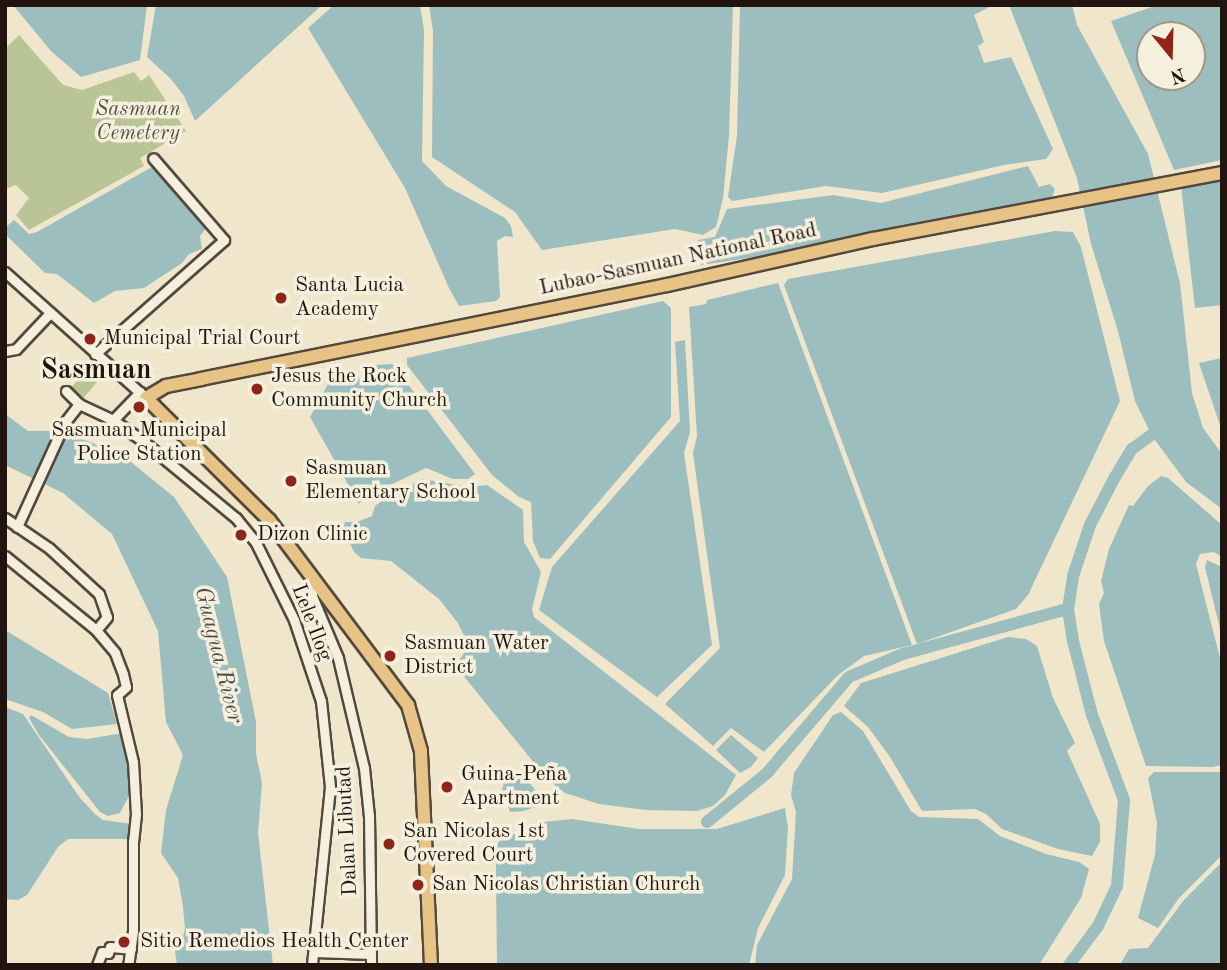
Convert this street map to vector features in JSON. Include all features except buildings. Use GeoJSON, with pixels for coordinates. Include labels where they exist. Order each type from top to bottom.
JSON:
{"type":"FeatureCollection","features":[{"type":"Feature","properties":{"kind":"main road","name":"Lubao-Sasmuan National Road"},"geometry":{"type":"LineString","coordinates":[[143,395],[178,384],[1043,205],[1222,173]]}},
{"type":"Feature","properties":{"kind":"main road"},"geometry":{"type":"LineString","coordinates":[[143,395],[247,495],[408,705],[420,739],[431,965]]}},
{"type":"Feature","properties":{"kind":"street"},"geometry":{"type":"LineString","coordinates":[[95,354],[224,240],[153,158]]}},
{"type":"Feature","properties":{"kind":"street"},"geometry":{"type":"LineString","coordinates":[[5,272],[143,395],[113,421]]}},
{"type":"Feature","properties":{"kind":"street"},"geometry":{"type":"LineString","coordinates":[[5,351],[16,349],[50,313]]}},
{"type":"Feature","properties":{"kind":"street","name":"Lele Ilog"},"geometry":{"type":"LineString","coordinates":[[66,391],[79,404],[113,421],[175,465],[236,518],[261,553],[294,620],[321,701],[329,774],[330,803],[312,965]]}},
{"type":"Feature","properties":{"kind":"street"},"geometry":{"type":"LineString","coordinates":[[17,527],[61,429],[79,404]]}},
{"type":"Feature","properties":{"kind":"street"},"geometry":{"type":"LineString","coordinates":[[5,518],[49,548],[99,594],[107,617],[96,629]]}},
{"type":"Feature","properties":{"kind":"street"},"geometry":{"type":"LineString","coordinates":[[5,556],[96,629],[115,653],[126,687],[117,695],[133,762],[136,814],[131,949],[128,965]]}},
{"type":"Feature","properties":{"kind":"street","name":"Dalan Libutad"},"geometry":{"type":"LineString","coordinates":[[312,578],[312,596],[338,658],[364,768],[369,816],[371,965]]}},
{"type":"Feature","properties":{"kind":"street"},"geometry":{"type":"LineString","coordinates":[[96,965],[102,952],[108,953],[110,947],[131,949]]}},
{"type":"Feature","properties":{"kind":"street"},"geometry":{"type":"LineString","coordinates":[[314,952],[371,954]]}},
{"type":"Feature","properties":{"kind":"green space","name":"Sasmuan Cemetery"},"geometry":{"type":"Polygon","coordinates":[[[19,35],[63,85],[82,90],[134,72],[141,81],[149,75],[186,131],[140,158],[144,166],[29,230],[16,215],[29,198],[16,185],[5,189],[5,49],[19,35]]]}},
{"type":"Feature","properties":{"kind":"green space"},"geometry":{"type":"Polygon","coordinates":[[[92,363],[104,373],[81,401],[69,391],[92,363]]]}},
{"type":"Feature","properties":{"kind":"water"},"geometry":{"type":"Polygon","coordinates":[[[13,5],[147,5],[140,60],[81,77],[51,51],[13,5]]]}},
{"type":"Feature","properties":{"kind":"water"},"geometry":{"type":"Polygon","coordinates":[[[156,5],[322,5],[195,121],[184,96],[171,79],[147,57],[156,5]]]}},
{"type":"Feature","properties":{"kind":"water"},"geometry":{"type":"Polygon","coordinates":[[[334,5],[420,5],[424,30],[422,161],[446,186],[505,218],[511,226],[513,237],[505,236],[497,241],[500,297],[496,301],[459,306],[449,288],[405,188],[308,28],[334,5]]]}},
{"type":"Feature","properties":{"kind":"water"},"geometry":{"type":"Polygon","coordinates":[[[429,5],[733,5],[729,135],[723,198],[716,227],[703,235],[675,229],[542,250],[515,212],[432,157],[433,31],[429,5]]]}},
{"type":"Feature","properties":{"kind":"water"},"geometry":{"type":"Polygon","coordinates":[[[740,5],[993,5],[974,15],[984,42],[978,46],[984,63],[1011,57],[1053,149],[1046,159],[1004,165],[882,193],[826,186],[732,201],[728,197],[737,136],[740,5]]]}},
{"type":"Feature","properties":{"kind":"water"},"geometry":{"type":"Polygon","coordinates":[[[1009,5],[1072,5],[1077,25],[1148,154],[1180,283],[1192,393],[1203,428],[1222,454],[1222,509],[1186,482],[1152,436],[1135,401],[1118,331],[1091,244],[1077,178],[1009,5]]]}},
{"type":"Feature","properties":{"kind":"water"},"geometry":{"type":"Polygon","coordinates":[[[1158,5],[1222,5],[1222,160],[1174,170],[1141,91],[1206,91],[1206,21],[1136,21],[1136,80],[1111,21],[1158,5]]]}},
{"type":"Feature","properties":{"kind":"water"},"geometry":{"type":"Polygon","coordinates":[[[1028,166],[1039,187],[1050,184],[1055,189],[1052,197],[762,256],[701,265],[698,240],[715,237],[727,209],[833,195],[881,203],[1028,166]]]}},
{"type":"Feature","properties":{"kind":"water"},"geometry":{"type":"Polygon","coordinates":[[[152,167],[207,227],[200,236],[202,249],[189,254],[182,263],[144,288],[115,291],[94,303],[57,274],[45,273],[6,235],[5,228],[14,220],[29,234],[37,232],[152,167]]]}},
{"type":"Feature","properties":{"kind":"water"},"geometry":{"type":"Polygon","coordinates":[[[1222,178],[1222,305],[1195,308],[1181,186],[1222,178]]]}},
{"type":"Feature","properties":{"kind":"water"},"geometry":{"type":"Polygon","coordinates":[[[1055,231],[1073,232],[1081,247],[1120,401],[1028,595],[1016,609],[917,644],[784,285],[788,279],[1055,231]]]}},
{"type":"Feature","properties":{"kind":"water"},"geometry":{"type":"Polygon","coordinates":[[[778,283],[912,645],[864,656],[838,675],[764,752],[731,728],[713,746],[665,704],[720,648],[693,453],[697,436],[689,307],[778,283]]]}},
{"type":"Feature","properties":{"kind":"water"},"geometry":{"type":"Polygon","coordinates":[[[663,301],[671,308],[671,417],[550,559],[540,558],[533,541],[531,502],[519,497],[492,475],[407,365],[407,358],[663,301]]]}},
{"type":"Feature","properties":{"kind":"water"},"geometry":{"type":"Polygon","coordinates":[[[685,340],[690,432],[684,453],[712,645],[657,697],[539,610],[552,567],[680,421],[675,342],[685,340]]]}},
{"type":"Feature","properties":{"kind":"water"},"geometry":{"type":"Polygon","coordinates":[[[1222,358],[1222,431],[1199,363],[1222,358]]]}},
{"type":"Feature","properties":{"kind":"water"},"geometry":{"type":"Polygon","coordinates":[[[393,364],[475,474],[468,479],[453,479],[426,468],[369,495],[359,504],[310,417],[328,384],[339,374],[362,378],[374,374],[375,365],[393,364]]]}},
{"type":"Feature","properties":{"kind":"water","name":"Guagua River"},"geometry":{"type":"Polygon","coordinates":[[[5,414],[28,431],[65,431],[126,458],[174,497],[227,577],[256,722],[256,754],[262,783],[258,833],[273,965],[177,965],[175,951],[182,942],[185,928],[183,907],[178,878],[161,853],[166,810],[183,755],[166,722],[158,631],[112,534],[63,493],[5,465],[5,414]]]}},
{"type":"Feature","properties":{"kind":"water"},"geometry":{"type":"Polygon","coordinates":[[[1161,476],[1168,478],[1222,525],[1222,557],[1214,552],[1200,554],[1196,564],[1222,666],[1222,765],[1212,767],[1146,766],[1104,641],[1099,604],[1104,593],[1101,581],[1109,549],[1129,505],[1133,506],[1148,486],[1161,476]]]}},
{"type":"Feature","properties":{"kind":"water"},"geometry":{"type":"Polygon","coordinates":[[[422,479],[468,487],[487,485],[523,510],[524,542],[541,572],[532,609],[534,617],[736,775],[725,795],[713,806],[697,811],[646,810],[599,804],[565,793],[548,780],[458,669],[457,663],[469,646],[458,623],[439,599],[391,561],[361,558],[354,552],[343,528],[345,522],[357,522],[372,516],[375,506],[383,500],[422,479]]]}},
{"type":"Feature","properties":{"kind":"water"},"geometry":{"type":"Polygon","coordinates":[[[1207,560],[1222,567],[1222,637],[1205,567],[1207,560]]]}},
{"type":"Feature","properties":{"kind":"water"},"geometry":{"type":"Polygon","coordinates":[[[5,630],[108,693],[117,724],[72,729],[43,712],[5,699],[5,630]]]}},
{"type":"Feature","properties":{"kind":"water"},"geometry":{"type":"Polygon","coordinates":[[[1008,637],[1026,639],[1037,646],[1053,698],[1075,743],[1067,751],[1100,824],[1100,842],[1092,856],[1058,849],[1002,829],[986,814],[975,809],[922,811],[890,757],[868,727],[844,706],[861,683],[1008,637]]]}},
{"type":"Feature","properties":{"kind":"water"},"geometry":{"type":"Polygon","coordinates":[[[5,707],[23,714],[80,798],[95,814],[103,820],[131,824],[130,839],[68,839],[58,847],[27,895],[18,900],[5,899],[5,707]]]}},
{"type":"Feature","properties":{"kind":"water"},"geometry":{"type":"Polygon","coordinates":[[[841,712],[863,731],[911,811],[919,817],[978,819],[1000,836],[1046,854],[1079,862],[1089,869],[1081,898],[1039,965],[755,965],[757,945],[792,879],[796,812],[791,795],[794,773],[833,715],[841,712]]]}},
{"type":"Feature","properties":{"kind":"water"},"geometry":{"type":"Polygon","coordinates":[[[31,715],[69,737],[87,739],[123,733],[130,794],[120,813],[108,816],[100,812],[39,735],[29,718],[31,715]]]}},
{"type":"Feature","properties":{"kind":"water"},"geometry":{"type":"Polygon","coordinates":[[[731,735],[758,758],[751,767],[740,773],[716,750],[731,735]]]}},
{"type":"Feature","properties":{"kind":"water"},"geometry":{"type":"Polygon","coordinates":[[[1154,772],[1222,772],[1222,855],[1179,898],[1158,928],[1138,918],[1155,855],[1157,823],[1148,778],[1154,772]]]}},
{"type":"Feature","properties":{"kind":"water"},"geometry":{"type":"Polygon","coordinates":[[[527,779],[545,804],[510,812],[502,790],[504,782],[527,779]]]}},
{"type":"Feature","properties":{"kind":"water"},"geometry":{"type":"Polygon","coordinates":[[[785,808],[788,828],[785,875],[758,928],[749,965],[497,965],[496,846],[500,840],[543,822],[572,819],[639,829],[717,829],[785,808]]]}},
{"type":"Feature","properties":{"kind":"water"},"geometry":{"type":"Polygon","coordinates":[[[1222,862],[1222,965],[1120,965],[1129,949],[1148,948],[1184,900],[1222,862]]]}},
{"type":"Feature","properties":{"kind":"waterway"},"geometry":{"type":"LineString","coordinates":[[1069,965],[1098,926],[1117,886],[1124,800],[1092,715],[1073,641],[1068,609],[1073,576],[1090,525],[1115,477],[1132,449],[1162,427]]}},
{"type":"Feature","properties":{"kind":"waterway"},"geometry":{"type":"LineString","coordinates":[[707,822],[767,773],[849,677],[903,654],[1068,609]]}},
{"type":"Feature","properties":{"kind":"place","name":"Santa Lucia Academy"},"geometry":{"type":"Point","coordinates":[281,298]}},
{"type":"Feature","properties":{"kind":"place","name":"Municipal Trial Court"},"geometry":{"type":"Point","coordinates":[90,339]}},
{"type":"Feature","properties":{"kind":"place","name":"Jesus the Rock Community Church"},"geometry":{"type":"Point","coordinates":[257,389]}},
{"type":"Feature","properties":{"kind":"place","name":"Sasmuan Municipal Police Station"},"geometry":{"type":"Point","coordinates":[139,407]}},
{"type":"Feature","properties":{"kind":"place","name":"Sasmuan Elementary School"},"geometry":{"type":"Point","coordinates":[291,481]}},
{"type":"Feature","properties":{"kind":"place","name":"Dizon Clinic"},"geometry":{"type":"Point","coordinates":[241,535]}},
{"type":"Feature","properties":{"kind":"place","name":"Sasmuan Water District"},"geometry":{"type":"Point","coordinates":[390,656]}},
{"type":"Feature","properties":{"kind":"place","name":"Guina-Peña Apartment"},"geometry":{"type":"Point","coordinates":[447,787]}},
{"type":"Feature","properties":{"kind":"place","name":"San Nicolas 1st Covered Court"},"geometry":{"type":"Point","coordinates":[389,844]}},
{"type":"Feature","properties":{"kind":"place","name":"San Nicolas Christian Church"},"geometry":{"type":"Point","coordinates":[418,885]}},
{"type":"Feature","properties":{"kind":"place","name":"Sitio Remedios Health Center"},"geometry":{"type":"Point","coordinates":[124,942]}},
{"type":"Feature","properties":{"kind":"district","name":"Sasmuan"},"geometry":{"type":"Point","coordinates":[96,371]}}]}
